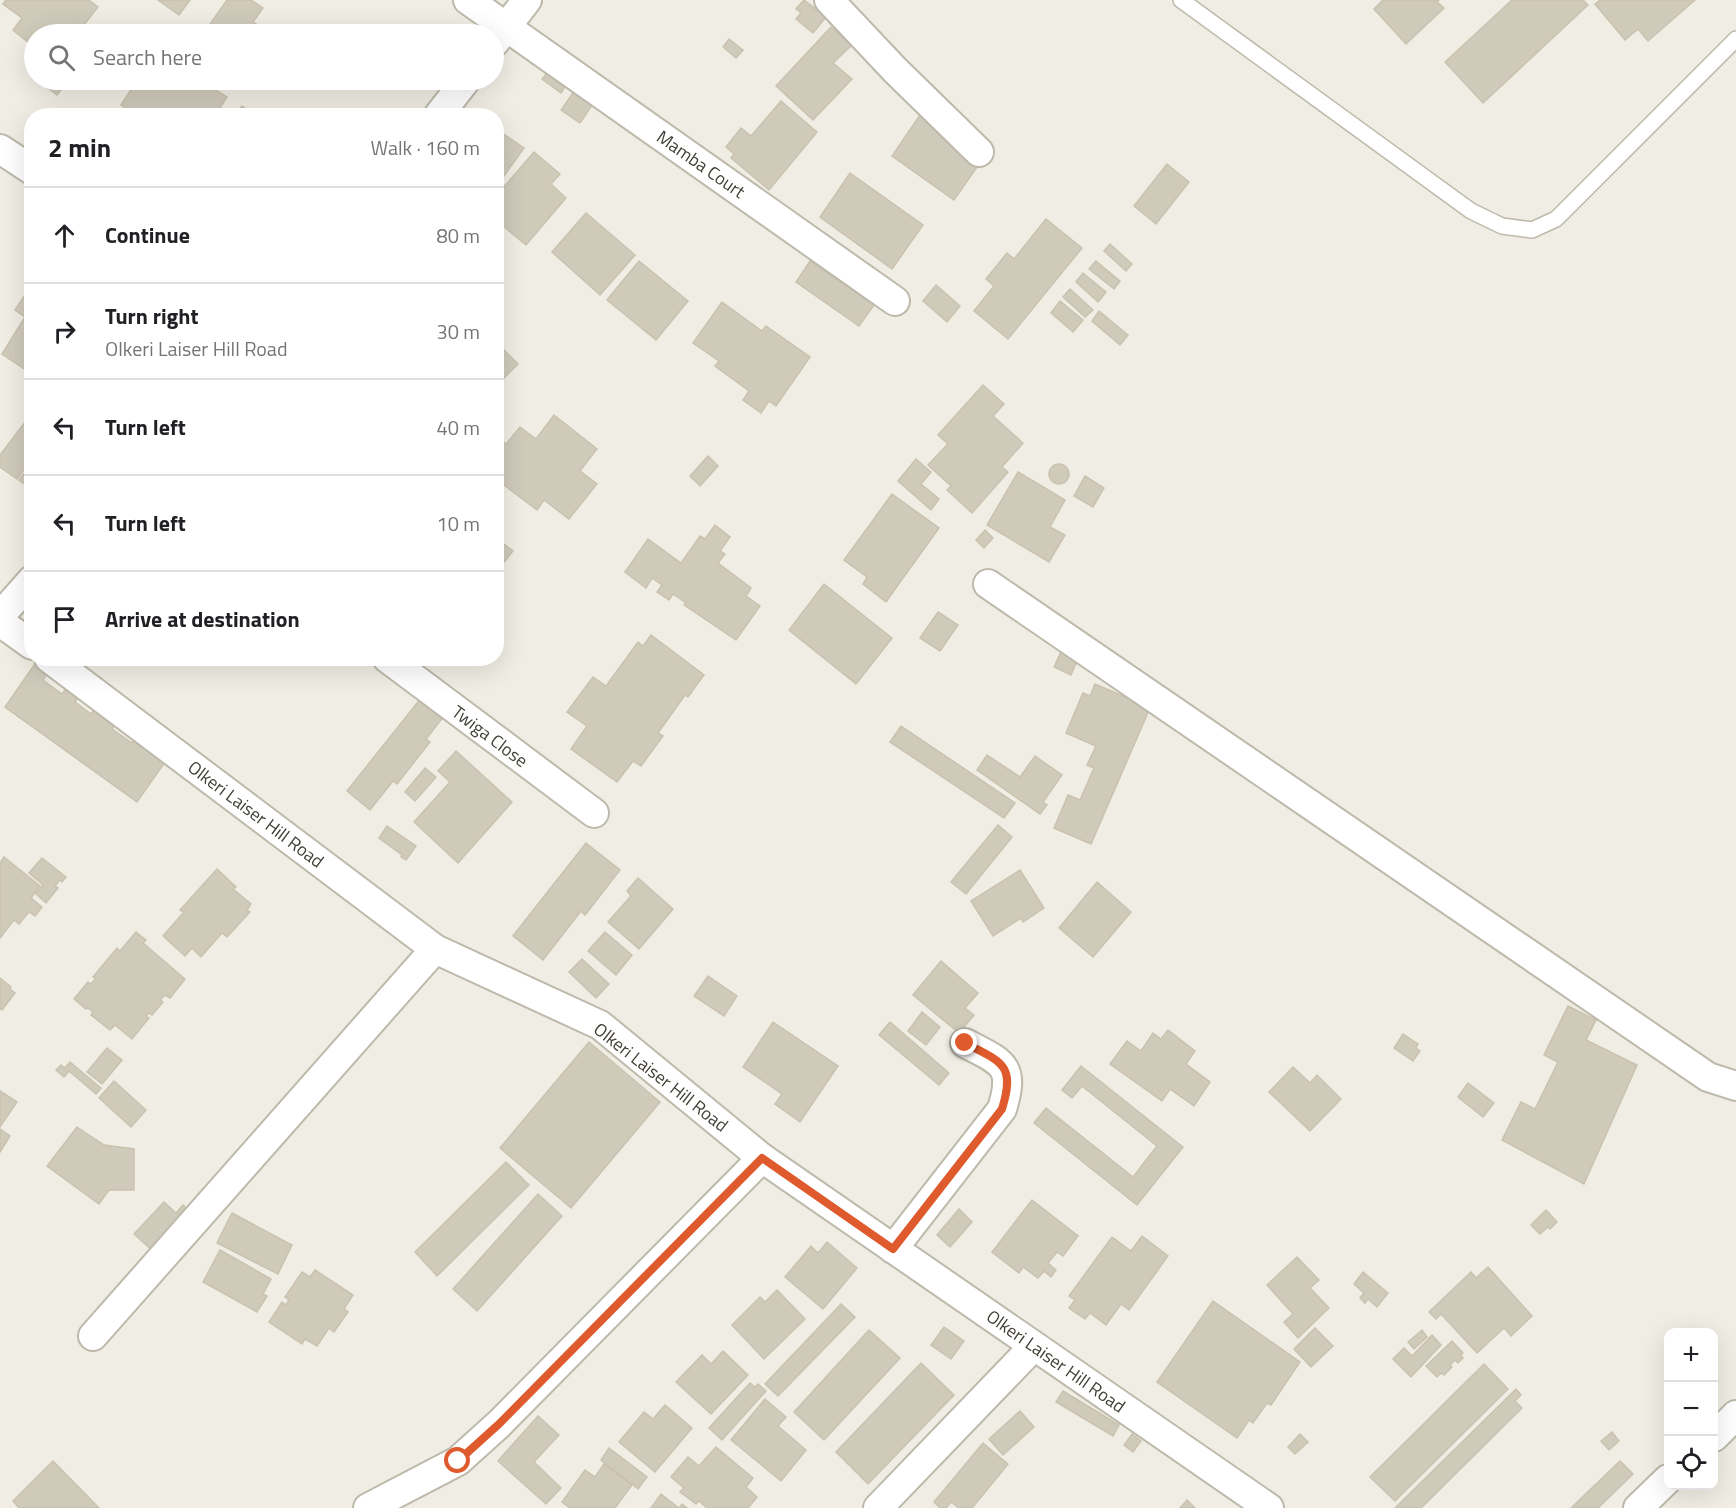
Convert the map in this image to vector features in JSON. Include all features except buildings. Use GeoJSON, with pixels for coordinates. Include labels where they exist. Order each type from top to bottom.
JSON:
{"type":"FeatureCollection","features":[{"type":"Feature","properties":{"kind":"street","name":"Mamba Court"},"geometry":{"type":"LineString","coordinates":[[468,0],[491,24]]}},
{"type":"Feature","properties":{"kind":"street"},"geometry":{"type":"LineString","coordinates":[[504,29],[527,0]]}},
{"type":"Feature","properties":{"kind":"street"},"geometry":{"type":"LineString","coordinates":[[829,0],[895,70],[979,152]]}},
{"type":"Feature","properties":{"kind":"street","name":"Mamba Court"},"geometry":{"type":"LineString","coordinates":[[504,37],[895,302]]}},
{"type":"Feature","properties":{"kind":"street"},"geometry":{"type":"LineString","coordinates":[[444,108],[458,90]]}},
{"type":"Feature","properties":{"kind":"street"},"geometry":{"type":"LineString","coordinates":[[0,149],[24,165]]}},
{"type":"Feature","properties":{"kind":"street"},"geometry":{"type":"LineString","coordinates":[[988,584],[1698,1071],[1708,1077],[1736,1086]]}},
{"type":"Feature","properties":{"kind":"street"},"geometry":{"type":"LineString","coordinates":[[0,616],[24,589]]}},
{"type":"Feature","properties":{"kind":"street"},"geometry":{"type":"LineString","coordinates":[[0,622],[24,639]]}},
{"type":"Feature","properties":{"kind":"street","name":"Olkeri Laiser Hill Road"},"geometry":{"type":"LineString","coordinates":[[60,666],[435,949],[600,1025],[762,1158],[1269,1508]]}},
{"type":"Feature","properties":{"kind":"street","name":"Twiga Close"},"geometry":{"type":"LineString","coordinates":[[398,666],[594,813]]}},
{"type":"Feature","properties":{"kind":"street"},"geometry":{"type":"LineString","coordinates":[[93,1335],[435,949]]}},
{"type":"Feature","properties":{"kind":"street"},"geometry":{"type":"LineString","coordinates":[[893,1249],[1002,1109],[1008,1088],[1006,1071],[998,1061],[965,1043]]}},
{"type":"Feature","properties":{"kind":"street"},"geometry":{"type":"LineString","coordinates":[[368,1508],[458,1461],[491,1432],[762,1158]]}},
{"type":"Feature","properties":{"kind":"street"},"geometry":{"type":"LineString","coordinates":[[878,1508],[1034,1346]]}},
{"type":"Feature","properties":{"kind":"street"},"geometry":{"type":"LineString","coordinates":[[1714,1436],[1736,1415]]}},
{"type":"Feature","properties":{"kind":"street"},"geometry":{"type":"LineString","coordinates":[[1638,1508],[1664,1483]]}},
{"type":"Feature","properties":{"kind":"lane"},"geometry":{"type":"LineString","coordinates":[[1181,0],[1471,211],[1502,226],[1532,230],[1556,219],[1736,39]]}},
{"type":"Feature","properties":{"kind":"route"},"geometry":{"type":"LineString","coordinates":[[458,1461],[499,1424],[762,1158],[893,1249],[1002,1109],[1008,1088],[1006,1071],[998,1061],[965,1043]]}}]}
